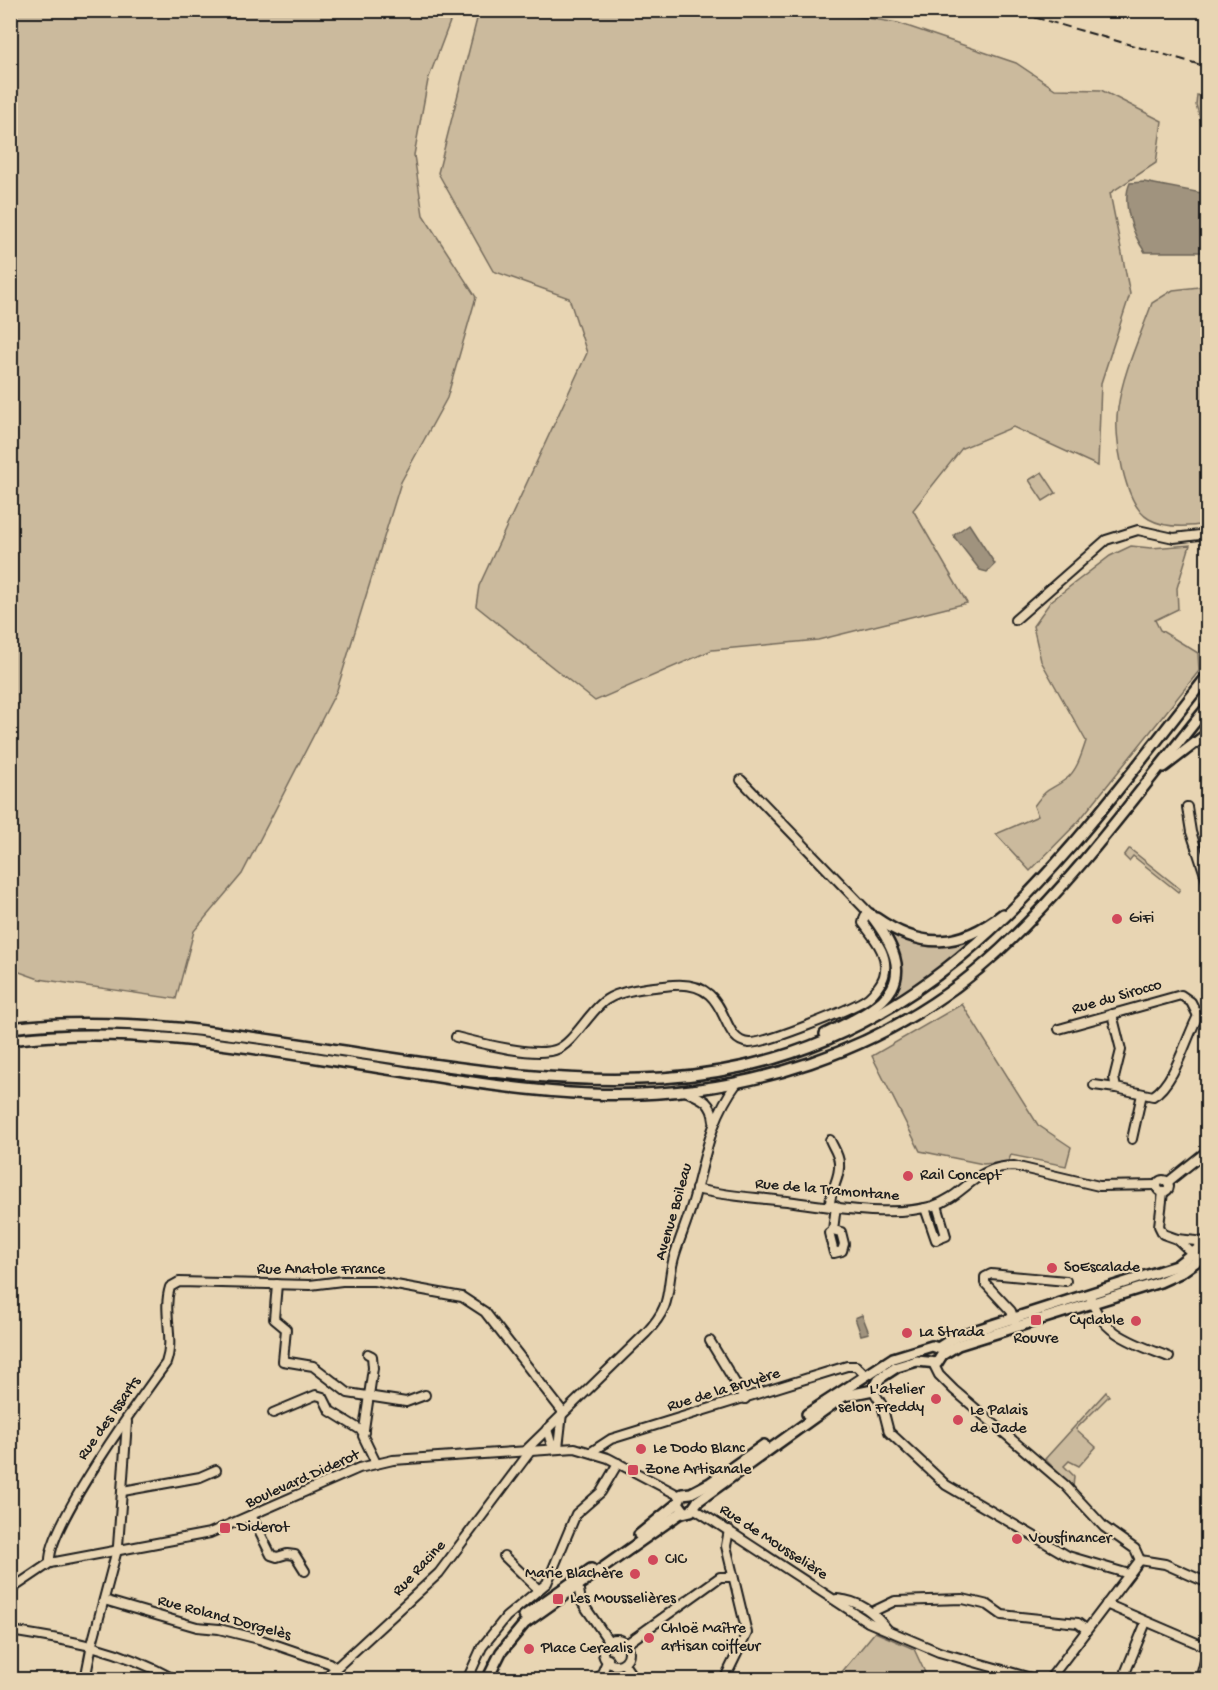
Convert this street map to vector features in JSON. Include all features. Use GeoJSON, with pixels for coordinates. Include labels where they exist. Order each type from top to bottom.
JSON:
{"type":"FeatureCollection","features":[{"type":"Feature","properties":{"kind":"main road"},"geometry":{"type":"LineString","coordinates":[[10,1028],[40,1024],[174,1027],[473,1071],[540,1078],[663,1078],[710,1072],[771,1058],[848,1030],[906,998],[977,945],[1029,894],[1208,675]]}},
{"type":"Feature","properties":{"kind":"main road"},"geometry":{"type":"LineString","coordinates":[[10,1040],[67,1035],[151,1037],[532,1090],[633,1095],[685,1091],[737,1083],[792,1070],[833,1055],[888,1030],[948,992],[998,953],[1033,918],[1208,706]]}},
{"type":"Feature","properties":{"kind":"main road"},"geometry":{"type":"LineString","coordinates":[[1148,780],[1208,733]]}},
{"type":"Feature","properties":{"kind":"main road"},"geometry":{"type":"LineString","coordinates":[[870,914],[910,937],[949,941],[980,930],[1029,894]]}},
{"type":"Feature","properties":{"kind":"main road"},"geometry":{"type":"LineString","coordinates":[[771,1058],[872,1010],[889,993],[895,979],[896,954],[870,914]]}},
{"type":"Feature","properties":{"kind":"main road"},"geometry":{"type":"LineString","coordinates":[[940,1351],[1015,1322],[1171,1277],[1197,1254],[1207,1241]]}},
{"type":"Feature","properties":{"kind":"main road"},"geometry":{"type":"LineString","coordinates":[[1091,1299],[1197,1254]]}},
{"type":"Feature","properties":{"kind":"main road"},"geometry":{"type":"LineString","coordinates":[[865,1384],[893,1358],[932,1346],[940,1351]]}},
{"type":"Feature","properties":{"kind":"main road"},"geometry":{"type":"LineString","coordinates":[[481,1680],[504,1638],[523,1617],[681,1504],[695,1501],[844,1396],[897,1367],[917,1360],[934,1365],[940,1361],[940,1351]]}},
{"type":"Feature","properties":{"kind":"main road"},"geometry":{"type":"LineString","coordinates":[[487,1680],[515,1633],[534,1616],[578,1585],[681,1504],[695,1501]]}},
{"type":"Feature","properties":{"kind":"street"},"geometry":{"type":"LineString","coordinates":[[1015,620],[1106,540],[1138,530],[1174,538],[1208,534]]}},
{"type":"Feature","properties":{"kind":"street"},"geometry":{"type":"LineString","coordinates":[[456,1037],[506,1048],[547,1052],[557,1050],[607,999],[616,995],[673,985],[692,986],[708,992],[718,1001],[732,1031],[740,1040],[750,1043],[797,1029],[860,1003],[878,987],[884,976],[885,963],[882,950],[863,922],[865,916],[870,914],[741,780]]}},
{"type":"Feature","properties":{"kind":"street"},"geometry":{"type":"LineString","coordinates":[[1187,807],[1191,832],[1208,884]]}},
{"type":"Feature","properties":{"kind":"street","name":"Rue du Sirocco"},"geometry":{"type":"LineString","coordinates":[[1059,1029],[1181,995],[1191,1002],[1198,1016]]}},
{"type":"Feature","properties":{"kind":"street"},"geometry":{"type":"LineString","coordinates":[[1112,1014],[1121,1050],[1114,1078],[1116,1088]]}},
{"type":"Feature","properties":{"kind":"street"},"geometry":{"type":"LineString","coordinates":[[1094,1084],[1154,1096],[1163,1090],[1198,1016],[1208,1018]]}},
{"type":"Feature","properties":{"kind":"street","name":"Avenue Boileau"},"geometry":{"type":"LineString","coordinates":[[547,1429],[646,1333],[663,1312],[671,1289],[675,1255],[714,1121],[737,1083]]}},
{"type":"Feature","properties":{"kind":"street"},"geometry":{"type":"LineString","coordinates":[[685,1091],[705,1100],[712,1109],[714,1121]]}},
{"type":"Feature","properties":{"kind":"street"},"geometry":{"type":"LineString","coordinates":[[1132,1139],[1142,1094]]}},
{"type":"Feature","properties":{"kind":"street"},"geometry":{"type":"LineString","coordinates":[[830,1140],[839,1161],[839,1171],[829,1197],[833,1206],[833,1230]]}},
{"type":"Feature","properties":{"kind":"street"},"geometry":{"type":"LineString","coordinates":[[1207,1241],[1177,1239],[1163,1234],[1159,1226],[1163,1192],[1168,1187],[1168,1182],[1208,1150]]}},
{"type":"Feature","properties":{"kind":"street","name":"Rue de la Tramontane"},"geometry":{"type":"LineString","coordinates":[[696,1189],[833,1206],[910,1212],[937,1205],[980,1174],[1002,1166],[1014,1166],[1100,1186],[1157,1185]]}},
{"type":"Feature","properties":{"kind":"street"},"geometry":{"type":"LineString","coordinates":[[1163,1192],[1158,1190],[1157,1185],[1163,1180],[1168,1182]]}},
{"type":"Feature","properties":{"kind":"street"},"geometry":{"type":"LineString","coordinates":[[925,1208],[936,1240],[946,1236],[937,1205]]}},
{"type":"Feature","properties":{"kind":"street"},"geometry":{"type":"LineString","coordinates":[[1177,1239],[1197,1254]]}},
{"type":"Feature","properties":{"kind":"street"},"geometry":{"type":"LineString","coordinates":[[1192,1241],[1197,1254]]}},
{"type":"Feature","properties":{"kind":"street"},"geometry":{"type":"LineString","coordinates":[[1015,1322],[1011,1311],[985,1283],[984,1277],[991,1274],[1066,1281]]}},
{"type":"Feature","properties":{"kind":"street","name":"Rue Anatole France"},"geometry":{"type":"LineString","coordinates":[[170,1287],[179,1282],[277,1284],[374,1281],[462,1297],[485,1312],[563,1412]]}},
{"type":"Feature","properties":{"kind":"street"},"geometry":{"type":"LineString","coordinates":[[277,1284],[274,1319],[286,1329],[283,1361],[313,1366],[348,1393],[406,1402],[425,1395]]}},
{"type":"Feature","properties":{"kind":"street","name":"Rue des Issarts"},"geometry":{"type":"LineString","coordinates":[[50,1563],[51,1547],[90,1472],[166,1363],[172,1348],[167,1296],[170,1287]]}},
{"type":"Feature","properties":{"kind":"street"},"geometry":{"type":"LineString","coordinates":[[1091,1299],[1097,1314],[1114,1333],[1169,1357]]}},
{"type":"Feature","properties":{"kind":"street"},"geometry":{"type":"LineString","coordinates":[[710,1341],[745,1399]]}},
{"type":"Feature","properties":{"kind":"street"},"geometry":{"type":"LineString","coordinates":[[368,1354],[372,1356],[373,1368],[363,1436],[376,1463]]}},
{"type":"Feature","properties":{"kind":"street"},"geometry":{"type":"LineString","coordinates":[[934,1365],[939,1375],[954,1390],[1057,1478],[1104,1527],[1135,1549],[1140,1560]]}},
{"type":"Feature","properties":{"kind":"street","name":"Rue de la Bruyère"},"geometry":{"type":"LineString","coordinates":[[591,1452],[611,1439],[847,1366],[856,1366],[865,1384]]}},
{"type":"Feature","properties":{"kind":"street"},"geometry":{"type":"LineString","coordinates":[[865,1384],[882,1405],[889,1432],[946,1485],[1068,1556],[1129,1574]]}},
{"type":"Feature","properties":{"kind":"street"},"geometry":{"type":"LineString","coordinates":[[273,1413],[316,1395],[324,1397],[330,1411],[364,1432]]}},
{"type":"Feature","properties":{"kind":"street"},"geometry":{"type":"LineString","coordinates":[[547,1429],[550,1443],[558,1448],[563,1412]]}},
{"type":"Feature","properties":{"kind":"street"},"geometry":{"type":"LineString","coordinates":[[85,1680],[92,1644],[117,1550],[127,1422]]}},
{"type":"Feature","properties":{"kind":"street","name":"Rue Racine"},"geometry":{"type":"LineString","coordinates":[[324,1680],[335,1667],[439,1573],[521,1463],[526,1450],[547,1429]]}},
{"type":"Feature","properties":{"kind":"street"},"geometry":{"type":"LineString","coordinates":[[561,1432],[576,1448]]}},
{"type":"Feature","properties":{"kind":"street","name":"Boulevard Diderot"},"geometry":{"type":"LineString","coordinates":[[10,1590],[50,1563],[195,1537],[252,1517],[376,1463],[576,1448],[618,1462],[681,1504]]}},
{"type":"Feature","properties":{"kind":"street"},"geometry":{"type":"LineString","coordinates":[[521,1463],[526,1450]]}},
{"type":"Feature","properties":{"kind":"street"},"geometry":{"type":"LineString","coordinates":[[467,1680],[482,1647],[506,1617],[546,1583],[576,1514],[601,1492],[618,1462]]}},
{"type":"Feature","properties":{"kind":"street"},"geometry":{"type":"LineString","coordinates":[[123,1491],[200,1477],[216,1470]]}},
{"type":"Feature","properties":{"kind":"street","name":"Rue de Mousselière"},"geometry":{"type":"LineString","coordinates":[[695,1501],[729,1530],[837,1599],[867,1622],[939,1652],[1038,1680]]}},
{"type":"Feature","properties":{"kind":"street"},"geometry":{"type":"LineString","coordinates":[[252,1517],[271,1555],[295,1556],[305,1571]]}},
{"type":"Feature","properties":{"kind":"street"},"geometry":{"type":"LineString","coordinates":[[724,1680],[747,1633],[726,1546],[729,1530]]}},
{"type":"Feature","properties":{"kind":"street"},"geometry":{"type":"LineString","coordinates":[[504,1556],[538,1589]]}},
{"type":"Feature","properties":{"kind":"street"},"geometry":{"type":"LineString","coordinates":[[1049,1680],[1140,1560]]}},
{"type":"Feature","properties":{"kind":"street"},"geometry":{"type":"LineString","coordinates":[[1140,1560],[1165,1564],[1208,1583]]}},
{"type":"Feature","properties":{"kind":"street"},"geometry":{"type":"LineString","coordinates":[[625,1645],[720,1577],[733,1577]]}},
{"type":"Feature","properties":{"kind":"street"},"geometry":{"type":"LineString","coordinates":[[578,1585],[581,1601],[608,1640]]}},
{"type":"Feature","properties":{"kind":"street","name":"Rue de Mousselière"},"geometry":{"type":"LineString","coordinates":[[837,1599],[850,1600],[872,1612],[889,1631]]}},
{"type":"Feature","properties":{"kind":"street"},"geometry":{"type":"LineString","coordinates":[[872,1612],[895,1601],[963,1599],[988,1605],[1002,1615],[1077,1623],[1086,1629]]}},
{"type":"Feature","properties":{"kind":"street","name":"Rue Roland Dorgelès"},"geometry":{"type":"LineString","coordinates":[[104,1600],[197,1627],[219,1629],[259,1639],[335,1667]]}},
{"type":"Feature","properties":{"kind":"street"},"geometry":{"type":"LineString","coordinates":[[1106,1604],[1206,1647],[1207,1653],[1200,1680]]}},
{"type":"Feature","properties":{"kind":"street"},"geometry":{"type":"LineString","coordinates":[[1126,1671],[1146,1622]]}},
{"type":"Feature","properties":{"kind":"street"},"geometry":{"type":"LineString","coordinates":[[10,1632],[92,1644],[132,1658],[176,1680]]}},
{"type":"Feature","properties":{"kind":"street"},"geometry":{"type":"LineString","coordinates":[[616,1638],[625,1645],[629,1656],[624,1664],[616,1665],[608,1659],[603,1650],[608,1640],[616,1638]]}},
{"type":"Feature","properties":{"kind":"street"},"geometry":{"type":"LineString","coordinates":[[598,1680],[608,1659]]}},
{"type":"Feature","properties":{"kind":"street"},"geometry":{"type":"LineString","coordinates":[[624,1664],[635,1680]]}},
{"type":"Feature","properties":{"kind":"shaded area"},"geometry":{"type":"Polygon","coordinates":[[[10,11],[454,11],[428,80],[414,155],[423,215],[476,297],[447,398],[401,482],[337,690],[242,874],[194,931],[176,999],[39,979],[11,969],[10,11]]]}},
{"type":"Feature","properties":{"kind":"shaded area"},"geometry":{"type":"Polygon","coordinates":[[[479,11],[824,11],[898,23],[1016,63],[1055,89],[1101,90],[1162,121],[1156,163],[1110,193],[1130,294],[1101,383],[1098,466],[1013,427],[962,448],[913,510],[967,603],[818,640],[712,650],[595,701],[476,606],[479,586],[587,353],[569,298],[493,271],[438,173],[479,11]]]}},
{"type":"Feature","properties":{"kind":"shaded area"},"geometry":{"type":"Polygon","coordinates":[[[1197,95],[1207,98],[1207,140],[1196,105],[1197,95]]]}},
{"type":"Feature","properties":{"kind":"shaded area"},"geometry":{"type":"Polygon","coordinates":[[[1144,182],[1207,194],[1207,252],[1145,252],[1136,237],[1127,199],[1130,183],[1144,182]]]}},
{"type":"Feature","properties":{"kind":"shaded area"},"geometry":{"type":"Polygon","coordinates":[[[1207,286],[1207,524],[1170,526],[1149,519],[1140,511],[1127,485],[1117,434],[1120,395],[1152,303],[1173,290],[1207,286]]]}},
{"type":"Feature","properties":{"kind":"shaded area"},"geometry":{"type":"Polygon","coordinates":[[[1042,472],[1056,493],[1043,501],[1029,480],[1042,472]]]}},
{"type":"Feature","properties":{"kind":"shaded area"},"geometry":{"type":"Polygon","coordinates":[[[969,524],[995,564],[987,572],[980,570],[955,538],[954,535],[969,524]]]}},
{"type":"Feature","properties":{"kind":"shaded area"},"geometry":{"type":"Polygon","coordinates":[[[1190,545],[1177,588],[1178,609],[1155,620],[1160,630],[1198,653],[1199,671],[1078,822],[1030,871],[996,834],[1038,816],[1034,806],[1046,792],[1070,776],[1079,762],[1086,741],[1041,661],[1033,626],[1051,601],[1110,556],[1131,546],[1151,548],[1190,545]]]}},
{"type":"Feature","properties":{"kind":"shaded area"},"geometry":{"type":"Polygon","coordinates":[[[1129,849],[1180,889],[1178,892],[1133,856],[1129,861],[1124,856],[1129,849]]]}},
{"type":"Feature","properties":{"kind":"shaded area"},"geometry":{"type":"Polygon","coordinates":[[[889,932],[922,943],[933,944],[956,942],[978,935],[929,978],[885,1005],[894,987],[899,968],[897,950],[889,932]]]}},
{"type":"Feature","properties":{"kind":"shaded area"},"geometry":{"type":"Polygon","coordinates":[[[962,1004],[1038,1125],[1071,1147],[1066,1166],[1011,1155],[1008,1162],[983,1164],[920,1151],[872,1056],[962,1004]]]}},
{"type":"Feature","properties":{"kind":"shaded area"},"geometry":{"type":"Polygon","coordinates":[[[862,1315],[869,1333],[861,1335],[855,1318],[862,1315]]]}},
{"type":"Feature","properties":{"kind":"shaded area"},"geometry":{"type":"Polygon","coordinates":[[[1106,1392],[1109,1396],[1076,1429],[1096,1447],[1079,1466],[1069,1461],[1064,1466],[1074,1476],[1073,1488],[1045,1459],[1106,1392]]]}},
{"type":"Feature","properties":{"kind":"shaded area"},"geometry":{"type":"Polygon","coordinates":[[[875,1632],[914,1649],[928,1679],[836,1679],[875,1632]]]}},
{"type":"Feature","properties":{"kind":"railway"},"geometry":{"type":"LineString","coordinates":[[1009,10],[1208,67]]}},
{"type":"Feature","properties":{"kind":"place","name":"GiFi"},"geometry":{"type":"Point","coordinates":[1117,919]}},
{"type":"Feature","properties":{"kind":"place","name":"Rail Concept"},"geometry":{"type":"Point","coordinates":[908,1176]}},
{"type":"Feature","properties":{"kind":"place","name":"SoEscalade"},"geometry":{"type":"Point","coordinates":[1052,1268]}},
{"type":"Feature","properties":{"kind":"place","name":"Rouvre"},"geometry":{"type":"Point","coordinates":[1036,1320]}},
{"type":"Feature","properties":{"kind":"place","name":"Cyclable"},"geometry":{"type":"Point","coordinates":[1136,1321]}},
{"type":"Feature","properties":{"kind":"place","name":"La Strada"},"geometry":{"type":"Point","coordinates":[907,1333]}},
{"type":"Feature","properties":{"kind":"place","name":"L'atelier selon Freddy"},"geometry":{"type":"Point","coordinates":[936,1399]}},
{"type":"Feature","properties":{"kind":"place","name":"Le Palais de Jade"},"geometry":{"type":"Point","coordinates":[958,1420]}},
{"type":"Feature","properties":{"kind":"place","name":"Le Dodo Blanc"},"geometry":{"type":"Point","coordinates":[641,1449]}},
{"type":"Feature","properties":{"kind":"place","name":"Zone Artisanale"},"geometry":{"type":"Point","coordinates":[633,1470]}},
{"type":"Feature","properties":{"kind":"place","name":"Diderot"},"geometry":{"type":"Point","coordinates":[225,1528]}},
{"type":"Feature","properties":{"kind":"place","name":"Vousfinancer"},"geometry":{"type":"Point","coordinates":[1017,1539]}},
{"type":"Feature","properties":{"kind":"place","name":"CIC"},"geometry":{"type":"Point","coordinates":[653,1560]}},
{"type":"Feature","properties":{"kind":"place","name":"Marie Blachère"},"geometry":{"type":"Point","coordinates":[635,1574]}},
{"type":"Feature","properties":{"kind":"place","name":"Les Mousselières"},"geometry":{"type":"Point","coordinates":[558,1599]}},
{"type":"Feature","properties":{"kind":"place","name":"Chloë Maître artisan coiffeur"},"geometry":{"type":"Point","coordinates":[649,1638]}},
{"type":"Feature","properties":{"kind":"place","name":"Place Cerealis"},"geometry":{"type":"Point","coordinates":[529,1649]}}]}
